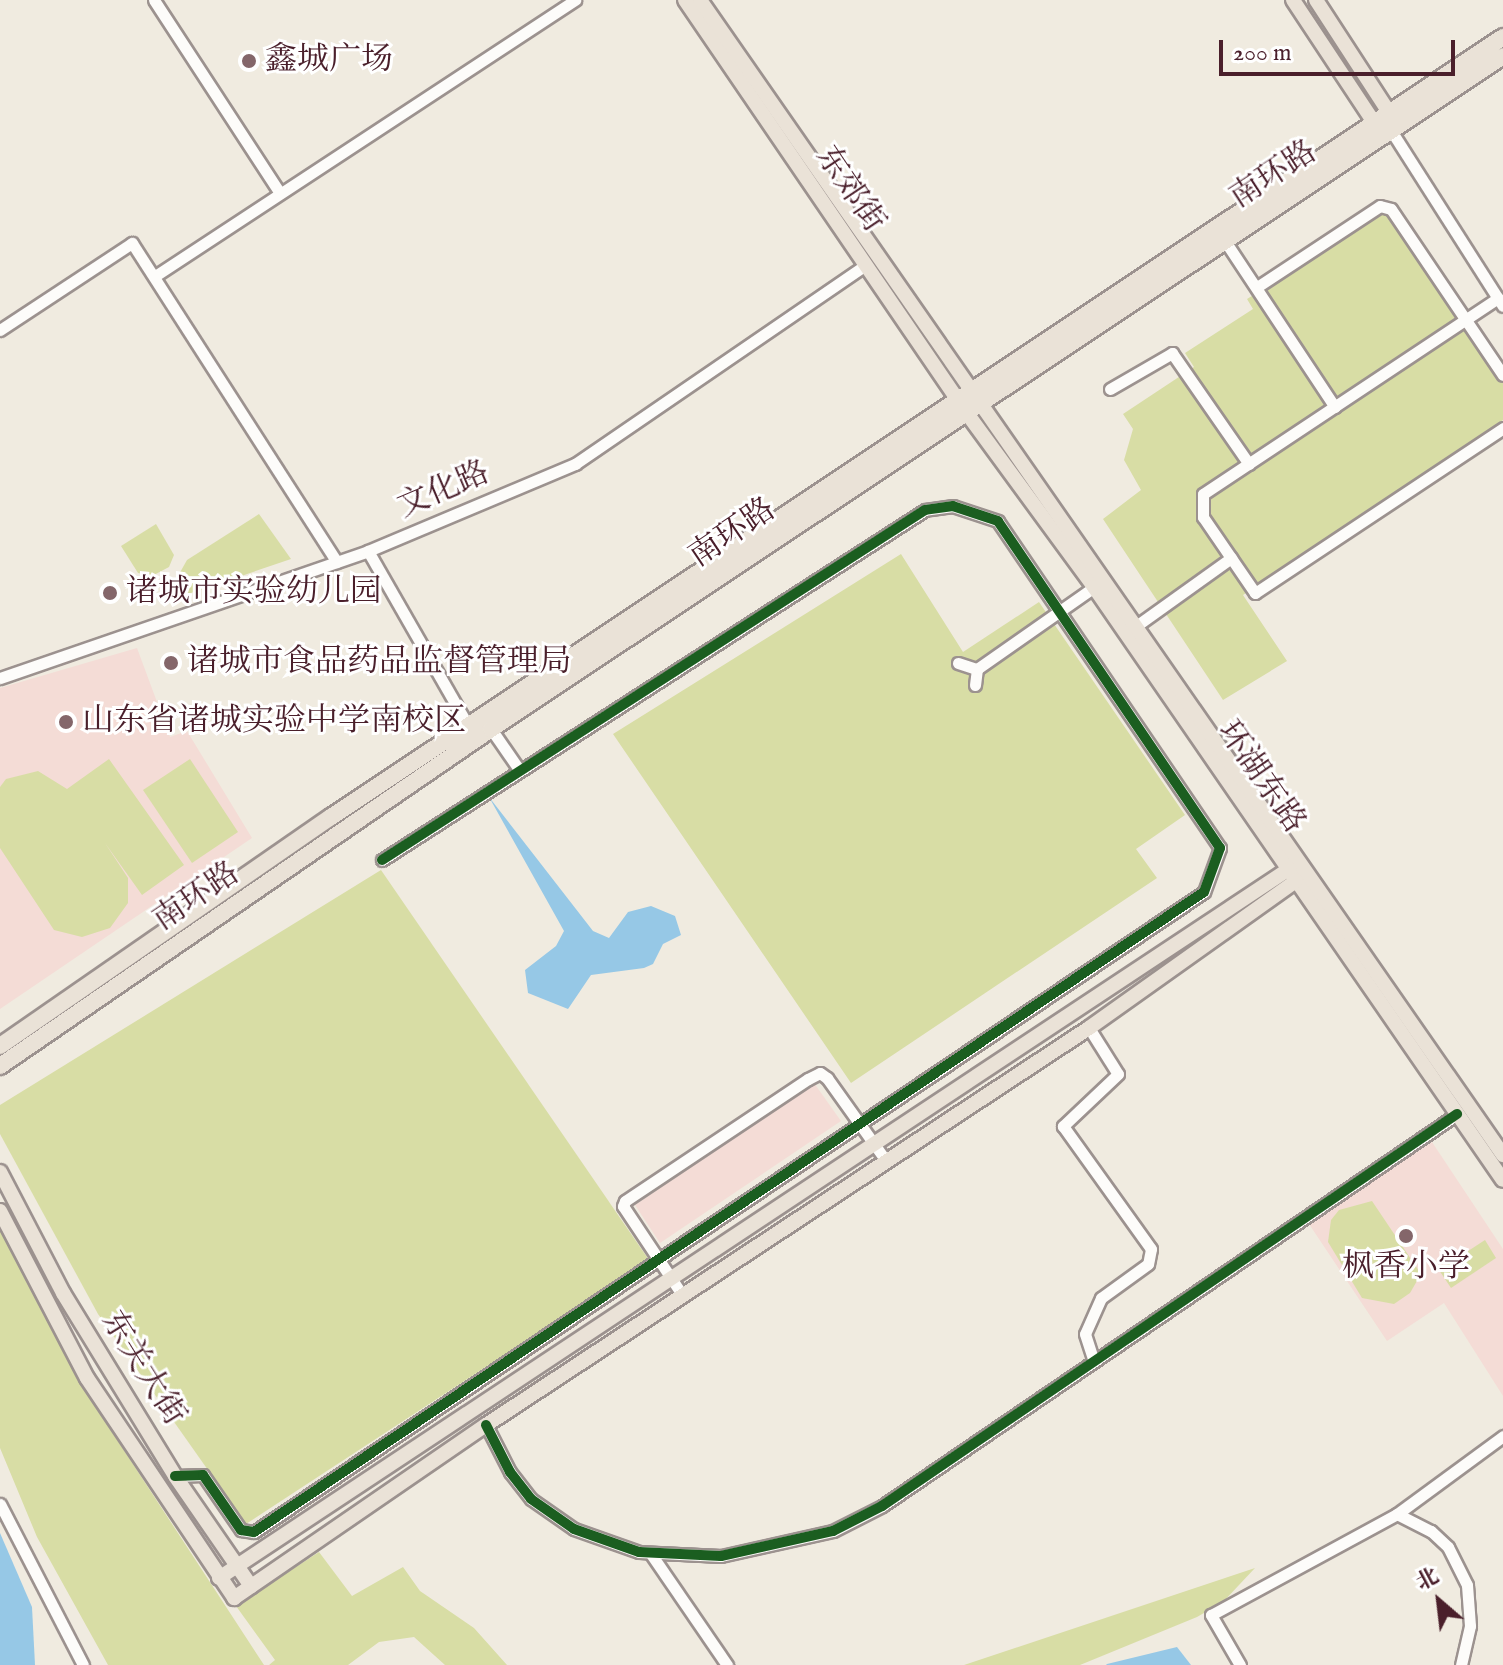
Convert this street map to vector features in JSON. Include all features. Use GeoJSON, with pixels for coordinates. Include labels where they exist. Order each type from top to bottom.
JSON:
{"type":"FeatureCollection","features":[{"type":"Feature","properties":{"kind":"highway","name":"南环路"},"geometry":{"type":"LineString","coordinates":[[0,1066],[968,402],[1225,241],[1388,127],[1503,37]]}},
{"type":"Feature","properties":{"kind":"highway","name":"南环路"},"geometry":{"type":"LineString","coordinates":[[0,1046],[469,727],[1388,127],[1503,56]]}},
{"type":"Feature","properties":{"kind":"main road","name":"东郊街"},"geometry":{"type":"LineString","coordinates":[[685,0],[866,265],[968,402]]}},
{"type":"Feature","properties":{"kind":"main road","name":"东郊街"},"geometry":{"type":"LineString","coordinates":[[700,0],[968,402]]}},
{"type":"Feature","properties":{"kind":"main road"},"geometry":{"type":"LineString","coordinates":[[1293,0],[1388,127]]}},
{"type":"Feature","properties":{"kind":"main road"},"geometry":{"type":"LineString","coordinates":[[1316,0],[1388,127]]}},
{"type":"Feature","properties":{"kind":"main road","name":"环湖东路"},"geometry":{"type":"LineString","coordinates":[[968,402],[1503,1180]]}},
{"type":"Feature","properties":{"kind":"main road","name":"环湖东路"},"geometry":{"type":"LineString","coordinates":[[968,402],[1136,626],[1503,1155]]}},
{"type":"Feature","properties":{"kind":"main road"},"geometry":{"type":"LineString","coordinates":[[251,1586],[486,1425],[1089,1028],[1292,875]]}},
{"type":"Feature","properties":{"kind":"main road"},"geometry":{"type":"LineString","coordinates":[[219,1578],[671,1278],[1292,875]]}},
{"type":"Feature","properties":{"kind":"main road","name":"东关大街"},"geometry":{"type":"LineString","coordinates":[[0,1172],[63,1293],[175,1476],[251,1586],[234,1598],[87,1378],[0,1211]]}},
{"type":"Feature","properties":{"kind":"street"},"geometry":{"type":"LineString","coordinates":[[154,0],[279,192]]}},
{"type":"Feature","properties":{"kind":"street"},"geometry":{"type":"LineString","coordinates":[[155,276],[575,0]]}},
{"type":"Feature","properties":{"kind":"street"},"geometry":{"type":"LineString","coordinates":[[1388,127],[1500,302],[1466,320],[1203,494],[1200,504],[1203,517],[1255,593],[1503,428]]}},
{"type":"Feature","properties":{"kind":"street"},"geometry":{"type":"LineString","coordinates":[[1257,287],[1380,206],[1391,209],[1503,375]]}},
{"type":"Feature","properties":{"kind":"street"},"geometry":{"type":"LineString","coordinates":[[1225,241],[1335,407]]}},
{"type":"Feature","properties":{"kind":"street"},"geometry":{"type":"LineString","coordinates":[[0,330],[132,243],[337,562]]}},
{"type":"Feature","properties":{"kind":"street","name":"文化路"},"geometry":{"type":"LineString","coordinates":[[0,678],[368,551],[575,464],[866,265]]}},
{"type":"Feature","properties":{"kind":"street"},"geometry":{"type":"LineString","coordinates":[[1110,389],[1172,353],[1249,464]]}},
{"type":"Feature","properties":{"kind":"street"},"geometry":{"type":"LineString","coordinates":[[175,1476],[203,1475],[241,1530],[254,1532],[1204,892],[1220,848],[998,521],[970,508],[935,507],[518,768],[382,860]]}},
{"type":"Feature","properties":{"kind":"street"},"geometry":{"type":"LineString","coordinates":[[368,551],[469,727]]}},
{"type":"Feature","properties":{"kind":"street"},"geometry":{"type":"LineString","coordinates":[[1136,626],[1231,558]]}},
{"type":"Feature","properties":{"kind":"street"},"geometry":{"type":"LineString","coordinates":[[975,685],[977,669],[1094,587]]}},
{"type":"Feature","properties":{"kind":"street"},"geometry":{"type":"LineString","coordinates":[[958,663],[977,669]]}},
{"type":"Feature","properties":{"kind":"street"},"geometry":{"type":"LineString","coordinates":[[491,729],[518,768]]}},
{"type":"Feature","properties":{"kind":"street"},"geometry":{"type":"LineString","coordinates":[[1089,1028],[1118,1074],[1063,1126],[1151,1249],[1148,1264],[1101,1298],[1085,1334],[1094,1361]]}},
{"type":"Feature","properties":{"kind":"street"},"geometry":{"type":"LineString","coordinates":[[683,1296],[623,1206],[625,1201],[808,1079],[820,1073],[827,1078],[887,1162]]}},
{"type":"Feature","properties":{"kind":"street"},"geometry":{"type":"LineString","coordinates":[[486,1425],[510,1472],[552,1516],[574,1529],[651,1554],[721,1556],[833,1531],[882,1506],[1457,1114]]}},
{"type":"Feature","properties":{"kind":"street"},"geometry":{"type":"LineString","coordinates":[[1240,1665],[1211,1615],[1397,1514],[1503,1436]]}},
{"type":"Feature","properties":{"kind":"street"},"geometry":{"type":"LineString","coordinates":[[0,1504],[83,1665]]}},
{"type":"Feature","properties":{"kind":"street"},"geometry":{"type":"LineString","coordinates":[[1397,1514],[1448,1547],[1467,1585],[1470,1626],[1461,1665]]}},
{"type":"Feature","properties":{"kind":"street"},"geometry":{"type":"LineString","coordinates":[[651,1554],[727,1665]]}},
{"type":"Feature","properties":{"kind":"shaded area"},"geometry":{"type":"Polygon","coordinates":[[[137,648],[170,737],[187,731],[252,838],[0,1009],[0,688],[137,648]]]}},
{"type":"Feature","properties":{"kind":"shaded area"},"geometry":{"type":"Polygon","coordinates":[[[814,1083],[841,1121],[660,1243],[635,1205],[814,1083]]]}},
{"type":"Feature","properties":{"kind":"shaded area","name":"枫香小学"},"geometry":{"type":"Polygon","coordinates":[[[1432,1142],[1503,1249],[1503,1396],[1444,1303],[1387,1341],[1309,1224],[1432,1142]]]}},
{"type":"Feature","properties":{"kind":"green space"},"geometry":{"type":"Polygon","coordinates":[[[1391,209],[1503,377],[1503,420],[1243,595],[1287,661],[1223,700],[1103,519],[1141,490],[1124,460],[1133,429],[1123,414],[1194,367],[1185,353],[1253,309],[1247,299],[1391,209]]]}},
{"type":"Feature","properties":{"kind":"green space"},"geometry":{"type":"Polygon","coordinates":[[[259,514],[291,559],[188,594],[178,576],[187,560],[259,514]]]}},
{"type":"Feature","properties":{"kind":"green space"},"geometry":{"type":"Polygon","coordinates":[[[156,524],[174,555],[169,567],[152,576],[138,573],[121,546],[156,524]]]}},
{"type":"Feature","properties":{"kind":"green space"},"geometry":{"type":"Polygon","coordinates":[[[901,554],[963,652],[1039,602],[1185,815],[1136,849],[1157,878],[851,1083],[613,734],[901,554]]]}},
{"type":"Feature","properties":{"kind":"green space"},"geometry":{"type":"Polygon","coordinates":[[[109,759],[184,865],[142,895],[105,843],[128,878],[128,903],[110,928],[82,937],[54,930],[0,848],[0,787],[6,779],[38,771],[67,789],[109,759]]]}},
{"type":"Feature","properties":{"kind":"green space"},"geometry":{"type":"Polygon","coordinates":[[[190,759],[238,832],[192,863],[143,790],[190,759]]]}},
{"type":"Feature","properties":{"kind":"green space"},"geometry":{"type":"Polygon","coordinates":[[[381,870],[649,1260],[246,1524],[98,1314],[0,1134],[0,1105],[381,870]]]}},
{"type":"Feature","properties":{"kind":"green space"},"geometry":{"type":"Polygon","coordinates":[[[1372,1201],[1421,1274],[1410,1293],[1394,1304],[1362,1298],[1328,1242],[1331,1220],[1339,1210],[1372,1201]]]}},
{"type":"Feature","properties":{"kind":"green space"},"geometry":{"type":"Polygon","coordinates":[[[0,1227],[84,1389],[264,1665],[108,1665],[37,1537],[0,1448],[0,1227]]]}},
{"type":"Feature","properties":{"kind":"green space"},"geometry":{"type":"Polygon","coordinates":[[[1485,1240],[1496,1258],[1451,1288],[1439,1270],[1485,1240]]]}},
{"type":"Feature","properties":{"kind":"green space"},"geometry":{"type":"Polygon","coordinates":[[[319,1552],[352,1596],[403,1567],[420,1591],[474,1628],[507,1665],[445,1665],[414,1637],[379,1642],[348,1665],[269,1665],[275,1660],[236,1606],[319,1552]]]}},
{"type":"Feature","properties":{"kind":"green space"},"geometry":{"type":"Polygon","coordinates":[[[1255,1568],[1223,1602],[1197,1617],[1080,1665],[964,1665],[1255,1568]]]}},
{"type":"Feature","properties":{"kind":"water"},"geometry":{"type":"Polygon","coordinates":[[[489,797],[593,931],[609,938],[628,912],[651,906],[675,916],[681,935],[663,944],[653,964],[644,968],[591,975],[568,1009],[528,993],[525,970],[556,946],[564,931],[489,797]]]}},
{"type":"Feature","properties":{"kind":"water"},"geometry":{"type":"Polygon","coordinates":[[[0,1533],[32,1607],[35,1665],[0,1665],[0,1533]]]}},
{"type":"Feature","properties":{"kind":"water"},"geometry":{"type":"Polygon","coordinates":[[[1177,1647],[1191,1665],[1106,1665],[1107,1664],[1177,1647]]]}},
{"type":"Feature","properties":{"kind":"cycle path"},"geometry":{"type":"LineString","coordinates":[[175,1476],[203,1475],[241,1530],[254,1532],[1204,892],[1220,848],[998,521],[953,506],[925,510],[382,860]]}},
{"type":"Feature","properties":{"kind":"cycle path"},"geometry":{"type":"LineString","coordinates":[[486,1425],[510,1472],[531,1499],[574,1529],[639,1552],[721,1556],[833,1531],[882,1506],[1457,1114]]}},
{"type":"Feature","properties":{"kind":"place","name":"鑫城广场"},"geometry":{"type":"Point","coordinates":[249,61]}},
{"type":"Feature","properties":{"kind":"place","name":"诸城市实验幼儿园"},"geometry":{"type":"Point","coordinates":[110,593]}},
{"type":"Feature","properties":{"kind":"place","name":"诸城市食品药品监督管理局"},"geometry":{"type":"Point","coordinates":[171,663]}},
{"type":"Feature","properties":{"kind":"place","name":"山东省诸城实验中学南校区"},"geometry":{"type":"Point","coordinates":[66,722]}},
{"type":"Feature","properties":{"kind":"place","name":"枫香小学"},"geometry":{"type":"Point","coordinates":[1406,1236]}}]}
